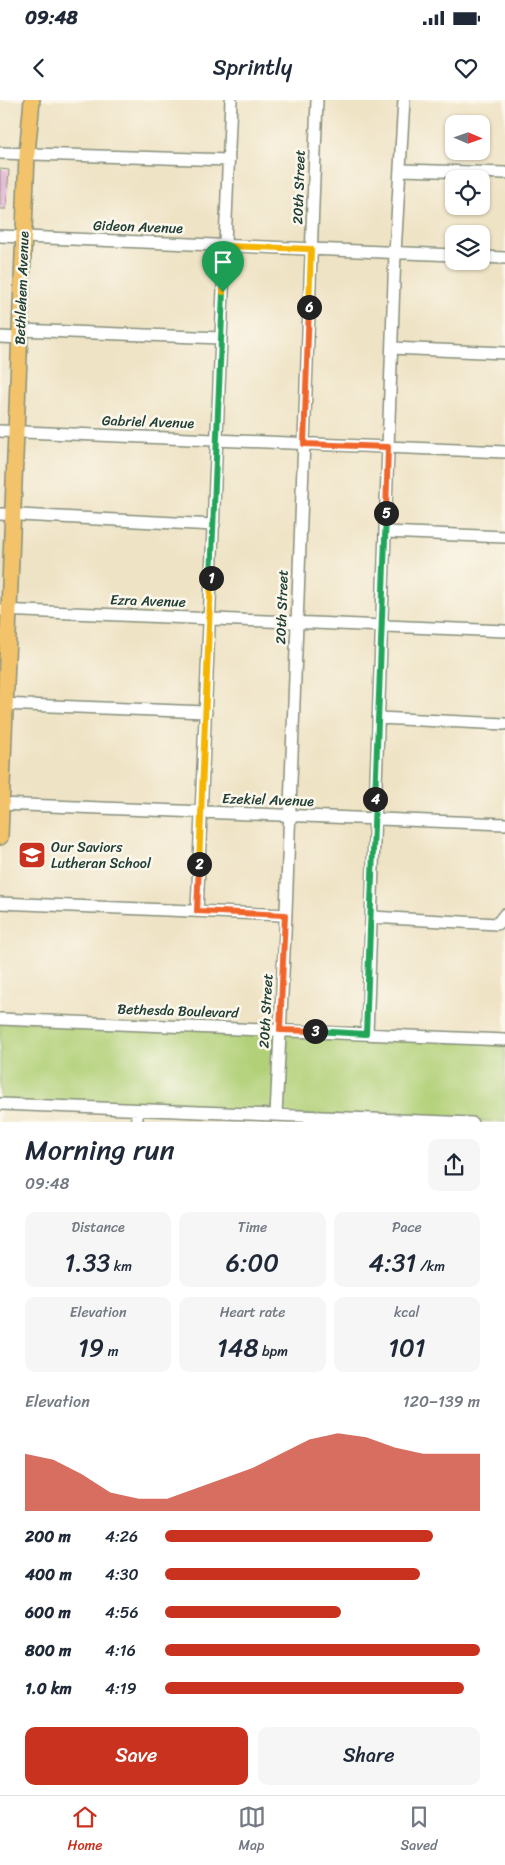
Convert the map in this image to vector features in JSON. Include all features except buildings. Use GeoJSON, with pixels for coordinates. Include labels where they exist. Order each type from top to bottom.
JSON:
{"type":"FeatureCollection","features":[{"type":"Feature","properties":{"kind":"main road","name":"Bethlehem Avenue"},"geometry":{"type":"LineString","coordinates":[[0,837],[6,514],[16,432],[27,154],[32,100]]}},
{"type":"Feature","properties":{"kind":"street"},"geometry":{"type":"LineString","coordinates":[[197,911],[231,100]]}},
{"type":"Feature","properties":{"kind":"street","name":"20th Street"},"geometry":{"type":"LineString","coordinates":[[280,1118],[280,1030],[317,100]]}},
{"type":"Feature","properties":{"kind":"street"},"geometry":{"type":"LineString","coordinates":[[366,1034],[395,253],[404,100]]}},
{"type":"Feature","properties":{"kind":"street"},"geometry":{"type":"LineString","coordinates":[[0,152],[229,160]]}},
{"type":"Feature","properties":{"kind":"street"},"geometry":{"type":"LineString","coordinates":[[400,170],[505,173]]}},
{"type":"Feature","properties":{"kind":"street","name":"Gideon Avenue"},"geometry":{"type":"LineString","coordinates":[[0,236],[445,255]]}},
{"type":"Feature","properties":{"kind":"street"},"geometry":{"type":"LineString","coordinates":[[490,257],[505,258]]}},
{"type":"Feature","properties":{"kind":"street"},"geometry":{"type":"LineString","coordinates":[[0,337],[20,334],[221,338]]}},
{"type":"Feature","properties":{"kind":"street"},"geometry":{"type":"LineString","coordinates":[[392,348],[505,353]]}},
{"type":"Feature","properties":{"kind":"street","name":"Gabriel Avenue"},"geometry":{"type":"LineString","coordinates":[[0,431],[505,452]]}},
{"type":"Feature","properties":{"kind":"street"},"geometry":{"type":"LineString","coordinates":[[6,514],[214,525]]}},
{"type":"Feature","properties":{"kind":"street"},"geometry":{"type":"LineString","coordinates":[[385,532],[505,537]]}},
{"type":"Feature","properties":{"kind":"street","name":"Ezra Avenue"},"geometry":{"type":"LineString","coordinates":[[4,610],[505,631]]}},
{"type":"Feature","properties":{"kind":"street"},"geometry":{"type":"LineString","coordinates":[[3,704],[206,712]]}},
{"type":"Feature","properties":{"kind":"street"},"geometry":{"type":"LineString","coordinates":[[378,718],[505,724]]}},
{"type":"Feature","properties":{"kind":"street","name":"Ezekiel Avenue"},"geometry":{"type":"LineString","coordinates":[[1,804],[505,824]]}},
{"type":"Feature","properties":{"kind":"street"},"geometry":{"type":"LineString","coordinates":[[0,902],[285,915]]}},
{"type":"Feature","properties":{"kind":"street"},"geometry":{"type":"LineString","coordinates":[[371,917],[497,924],[505,914]]}},
{"type":"Feature","properties":{"kind":"street","name":"Bethesda Boulevard"},"geometry":{"type":"LineString","coordinates":[[0,1019],[505,1040]]}},
{"type":"Feature","properties":{"kind":"street"},"geometry":{"type":"LineString","coordinates":[[0,1104],[280,1118],[472,1122]]}},
{"type":"Feature","properties":{"kind":"street"},"geometry":{"type":"LineString","coordinates":[[137,1110],[137,1122]]}},
{"type":"Feature","properties":{"kind":"green space"},"geometry":{"type":"Polygon","coordinates":[[[0,1019],[505,1040],[505,1122],[0,1104],[0,1019]]]}},
{"type":"Feature","properties":{"kind":"place","name":"Our Saviors Lutheran School"},"geometry":{"type":"Point","coordinates":[32,855]}},
{"type":"Feature","properties":{"kind":"route"},"geometry":{"type":"LineString","coordinates":[[225,246],[311,249],[304,444],[388,447],[366,1034],[280,1030],[285,915],[197,911],[223,292],[225,246]]}}]}
